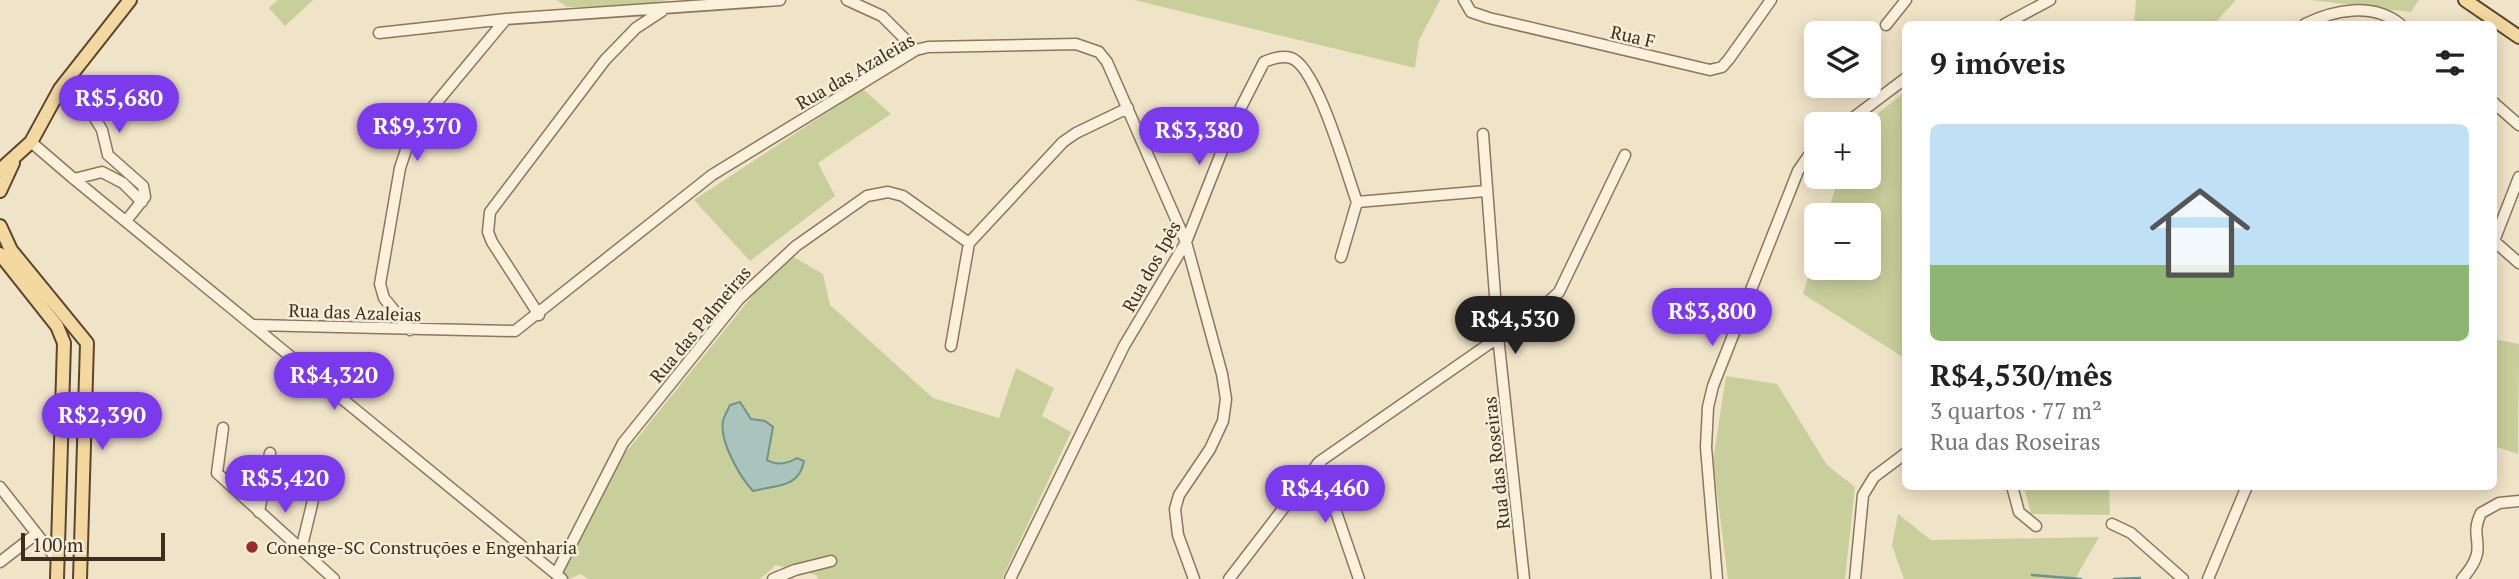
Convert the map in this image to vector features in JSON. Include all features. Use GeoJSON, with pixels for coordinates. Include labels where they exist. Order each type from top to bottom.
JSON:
{"type":"FeatureCollection","features":[{"type":"Feature","properties":{"kind":"main road"},"geometry":{"type":"LineString","coordinates":[[0,170],[31,142],[60,89],[130,0]]}},
{"type":"Feature","properties":{"kind":"main road"},"geometry":{"type":"LineString","coordinates":[[2465,0],[2496,21]]}},
{"type":"Feature","properties":{"kind":"main road"},"geometry":{"type":"LineString","coordinates":[[2497,22],[2519,37]]}},
{"type":"Feature","properties":{"kind":"main road"},"geometry":{"type":"LineString","coordinates":[[0,191],[17,157]]}},
{"type":"Feature","properties":{"kind":"main road"},"geometry":{"type":"LineString","coordinates":[[0,226],[17,257],[87,343],[89,354],[80,579]]}},
{"type":"Feature","properties":{"kind":"main road"},"geometry":{"type":"LineString","coordinates":[[0,254],[57,326],[64,343],[57,579]]}},
{"type":"Feature","properties":{"kind":"street"},"geometry":{"type":"LineString","coordinates":[[379,33],[506,19],[780,0]]}},
{"type":"Feature","properties":{"kind":"street"},"geometry":{"type":"LineString","coordinates":[[847,0],[882,16],[916,50]]}},
{"type":"Feature","properties":{"kind":"street","name":"Rua F"},"geometry":{"type":"LineString","coordinates":[[1464,0],[1471,12],[1489,18],[1710,70],[1722,67],[1729,60],[1771,0]]}},
{"type":"Feature","properties":{"kind":"street"},"geometry":{"type":"LineString","coordinates":[[1886,24],[1906,0]]}},
{"type":"Feature","properties":{"kind":"street"},"geometry":{"type":"LineString","coordinates":[[2011,21],[2050,0]]}},
{"type":"Feature","properties":{"kind":"street"},"geometry":{"type":"LineString","coordinates":[[539,315],[492,242],[488,232],[490,212],[605,60],[636,28],[664,10]]}},
{"type":"Feature","properties":{"kind":"street"},"geometry":{"type":"LineString","coordinates":[[2315,21],[2350,11],[2381,14],[2394,21]]}},
{"type":"Feature","properties":{"kind":"street"},"geometry":{"type":"LineString","coordinates":[[410,330],[384,298],[380,284],[404,153],[427,114],[506,19]]}},
{"type":"Feature","properties":{"kind":"street","name":"Rua das Azaleias"},"geometry":{"type":"LineString","coordinates":[[253,325],[515,331],[539,315],[712,175],[916,50],[1049,44],[1087,46],[1107,62],[1186,242],[1226,399],[1223,421],[1210,449],[1179,495],[1175,509],[1178,535],[1194,579]]}},
{"type":"Feature","properties":{"kind":"street","name":"Rua dos Ipês"},"geometry":{"type":"LineString","coordinates":[[1010,579],[1124,346],[1186,242],[1250,86],[1265,62],[1273,58],[1291,58],[1298,62],[1320,96],[1357,202]]}},
{"type":"Feature","properties":{"kind":"street"},"geometry":{"type":"LineString","coordinates":[[1862,112],[1902,81]]}},
{"type":"Feature","properties":{"kind":"street"},"geometry":{"type":"LineString","coordinates":[[60,89],[98,122],[108,155],[143,186],[145,194],[142,202],[126,221]]}},
{"type":"Feature","properties":{"kind":"street"},"geometry":{"type":"LineString","coordinates":[[2497,106],[2519,125]]}},
{"type":"Feature","properties":{"kind":"street"},"geometry":{"type":"LineString","coordinates":[[951,346],[969,243],[1063,142],[1128,108]]}},
{"type":"Feature","properties":{"kind":"street","name":"Rua das Roseiras"},"geometry":{"type":"LineString","coordinates":[[1482,134],[1498,337],[1524,579]]}},
{"type":"Feature","properties":{"kind":"street"},"geometry":{"type":"LineString","coordinates":[[31,142],[559,576]]}},
{"type":"Feature","properties":{"kind":"street"},"geometry":{"type":"LineString","coordinates":[[97,172],[108,155]]}},
{"type":"Feature","properties":{"kind":"street"},"geometry":{"type":"LineString","coordinates":[[1229,579],[1320,462],[1545,305],[1559,292],[1625,155]]}},
{"type":"Feature","properties":{"kind":"street"},"geometry":{"type":"LineString","coordinates":[[1717,579],[1706,447],[1708,407],[1713,386],[1798,171],[1804,162]]}},
{"type":"Feature","properties":{"kind":"street"},"geometry":{"type":"LineString","coordinates":[[74,179],[97,172],[119,181],[142,202]]}},
{"type":"Feature","properties":{"kind":"street"},"geometry":{"type":"LineString","coordinates":[[119,181],[129,172]]}},
{"type":"Feature","properties":{"kind":"street"},"geometry":{"type":"LineString","coordinates":[[2497,233],[2519,177]]}},
{"type":"Feature","properties":{"kind":"street"},"geometry":{"type":"LineString","coordinates":[[1341,257],[1357,202],[1486,191]]}},
{"type":"Feature","properties":{"kind":"street","name":"Rua das Palmeiras"},"geometry":{"type":"LineString","coordinates":[[559,576],[622,443],[739,299],[796,246],[867,196],[888,192],[903,196],[969,243]]}},
{"type":"Feature","properties":{"kind":"street"},"geometry":{"type":"LineString","coordinates":[[2497,244],[2519,263]]}},
{"type":"Feature","properties":{"kind":"street"},"geometry":{"type":"LineString","coordinates":[[223,428],[217,473],[334,579]]}},
{"type":"Feature","properties":{"kind":"street"},"geometry":{"type":"LineString","coordinates":[[259,512],[270,453]]}},
{"type":"Feature","properties":{"kind":"street"},"geometry":{"type":"LineString","coordinates":[[1855,579],[1863,495],[1874,477],[1902,456]]}},
{"type":"Feature","properties":{"kind":"street"},"geometry":{"type":"LineString","coordinates":[[1320,462],[1359,579]]}},
{"type":"Feature","properties":{"kind":"street"},"geometry":{"type":"LineString","coordinates":[[0,487],[58,561]]}},
{"type":"Feature","properties":{"kind":"street"},"geometry":{"type":"LineString","coordinates":[[2013,490],[2019,512],[2036,526]]}},
{"type":"Feature","properties":{"kind":"street"},"geometry":{"type":"LineString","coordinates":[[2208,579],[2245,490]]}},
{"type":"Feature","properties":{"kind":"street"},"geometry":{"type":"LineString","coordinates":[[301,550],[314,496]]}},
{"type":"Feature","properties":{"kind":"street"},"geometry":{"type":"LineString","coordinates":[[2462,579],[2479,558],[2477,526],[2481,513],[2499,503],[2519,501]]}},
{"type":"Feature","properties":{"kind":"street"},"geometry":{"type":"LineString","coordinates":[[2112,524],[2131,533],[2182,579]]}},
{"type":"Feature","properties":{"kind":"street"},"geometry":{"type":"LineString","coordinates":[[0,562],[36,534]]}},
{"type":"Feature","properties":{"kind":"street"},"geometry":{"type":"LineString","coordinates":[[773,579],[831,561]]}},
{"type":"Feature","properties":{"kind":"green space"},"geometry":{"type":"Polygon","coordinates":[[[278,0],[313,0],[285,26],[269,8],[278,0]]]}},
{"type":"Feature","properties":{"kind":"green space"},"geometry":{"type":"Polygon","coordinates":[[[557,0],[668,0],[644,6],[567,7],[557,0]]]}},
{"type":"Feature","properties":{"kind":"green space"},"geometry":{"type":"Polygon","coordinates":[[[1134,0],[1440,0],[1419,40],[1415,68],[1134,0]]]}},
{"type":"Feature","properties":{"kind":"green space"},"geometry":{"type":"Polygon","coordinates":[[[2136,0],[2236,0],[2217,21],[2134,21],[2136,0]]]}},
{"type":"Feature","properties":{"kind":"green space"},"geometry":{"type":"Polygon","coordinates":[[[2311,0],[2419,0],[2411,12],[2311,0]]]}},
{"type":"Feature","properties":{"kind":"green space"},"geometry":{"type":"Polygon","coordinates":[[[863,89],[891,114],[818,163],[835,196],[750,261],[694,200],[863,89]]]}},
{"type":"Feature","properties":{"kind":"green space"},"geometry":{"type":"Polygon","coordinates":[[[1902,94],[1902,356],[1803,294],[1807,280],[1881,280],[1881,203],[1831,203],[1835,189],[1881,189],[1880,112],[1902,94]]]}},
{"type":"Feature","properties":{"kind":"green space"},"geometry":{"type":"Polygon","coordinates":[[[792,256],[823,274],[830,305],[933,398],[999,418],[1016,368],[1054,388],[1042,416],[1071,432],[1002,579],[818,579],[816,575],[776,565],[760,579],[588,579],[581,574],[569,579],[560,572],[622,457],[765,280],[792,256]],[[739,402],[723,421],[731,458],[754,491],[765,488],[787,463],[767,460],[771,444],[739,402]]]}},
{"type":"Feature","properties":{"kind":"green space"},"geometry":{"type":"Polygon","coordinates":[[[2497,340],[2519,344],[2518,454],[2497,447],[2497,340]]]}},
{"type":"Feature","properties":{"kind":"green space"},"geometry":{"type":"Polygon","coordinates":[[[1726,376],[1777,384],[1827,465],[1855,487],[1845,579],[1728,579],[1713,461],[1726,376]]]}},
{"type":"Feature","properties":{"kind":"green space"},"geometry":{"type":"Polygon","coordinates":[[[2025,490],[2109,490],[2110,515],[2031,514],[2025,490]]]}},
{"type":"Feature","properties":{"kind":"green space"},"geometry":{"type":"Polygon","coordinates":[[[1898,514],[1931,540],[2099,537],[2075,579],[1904,579],[1892,545],[1898,514]]]}},
{"type":"Feature","properties":{"kind":"water"},"geometry":{"type":"Polygon","coordinates":[[[740,402],[751,419],[765,421],[773,427],[767,460],[778,464],[797,458],[804,461],[792,481],[753,491],[742,477],[727,448],[723,429],[730,405],[740,402]]]}},
{"type":"Feature","properties":{"kind":"waterway"},"geometry":{"type":"LineString","coordinates":[[2032,575],[2081,579]]}},
{"type":"Feature","properties":{"kind":"waterway"},"geometry":{"type":"LineString","coordinates":[[2114,579],[2140,578]]}},
{"type":"Feature","properties":{"kind":"place","name":"Conenge-SC Construções e Engenharia"},"geometry":{"type":"Point","coordinates":[252,547]}}]}
